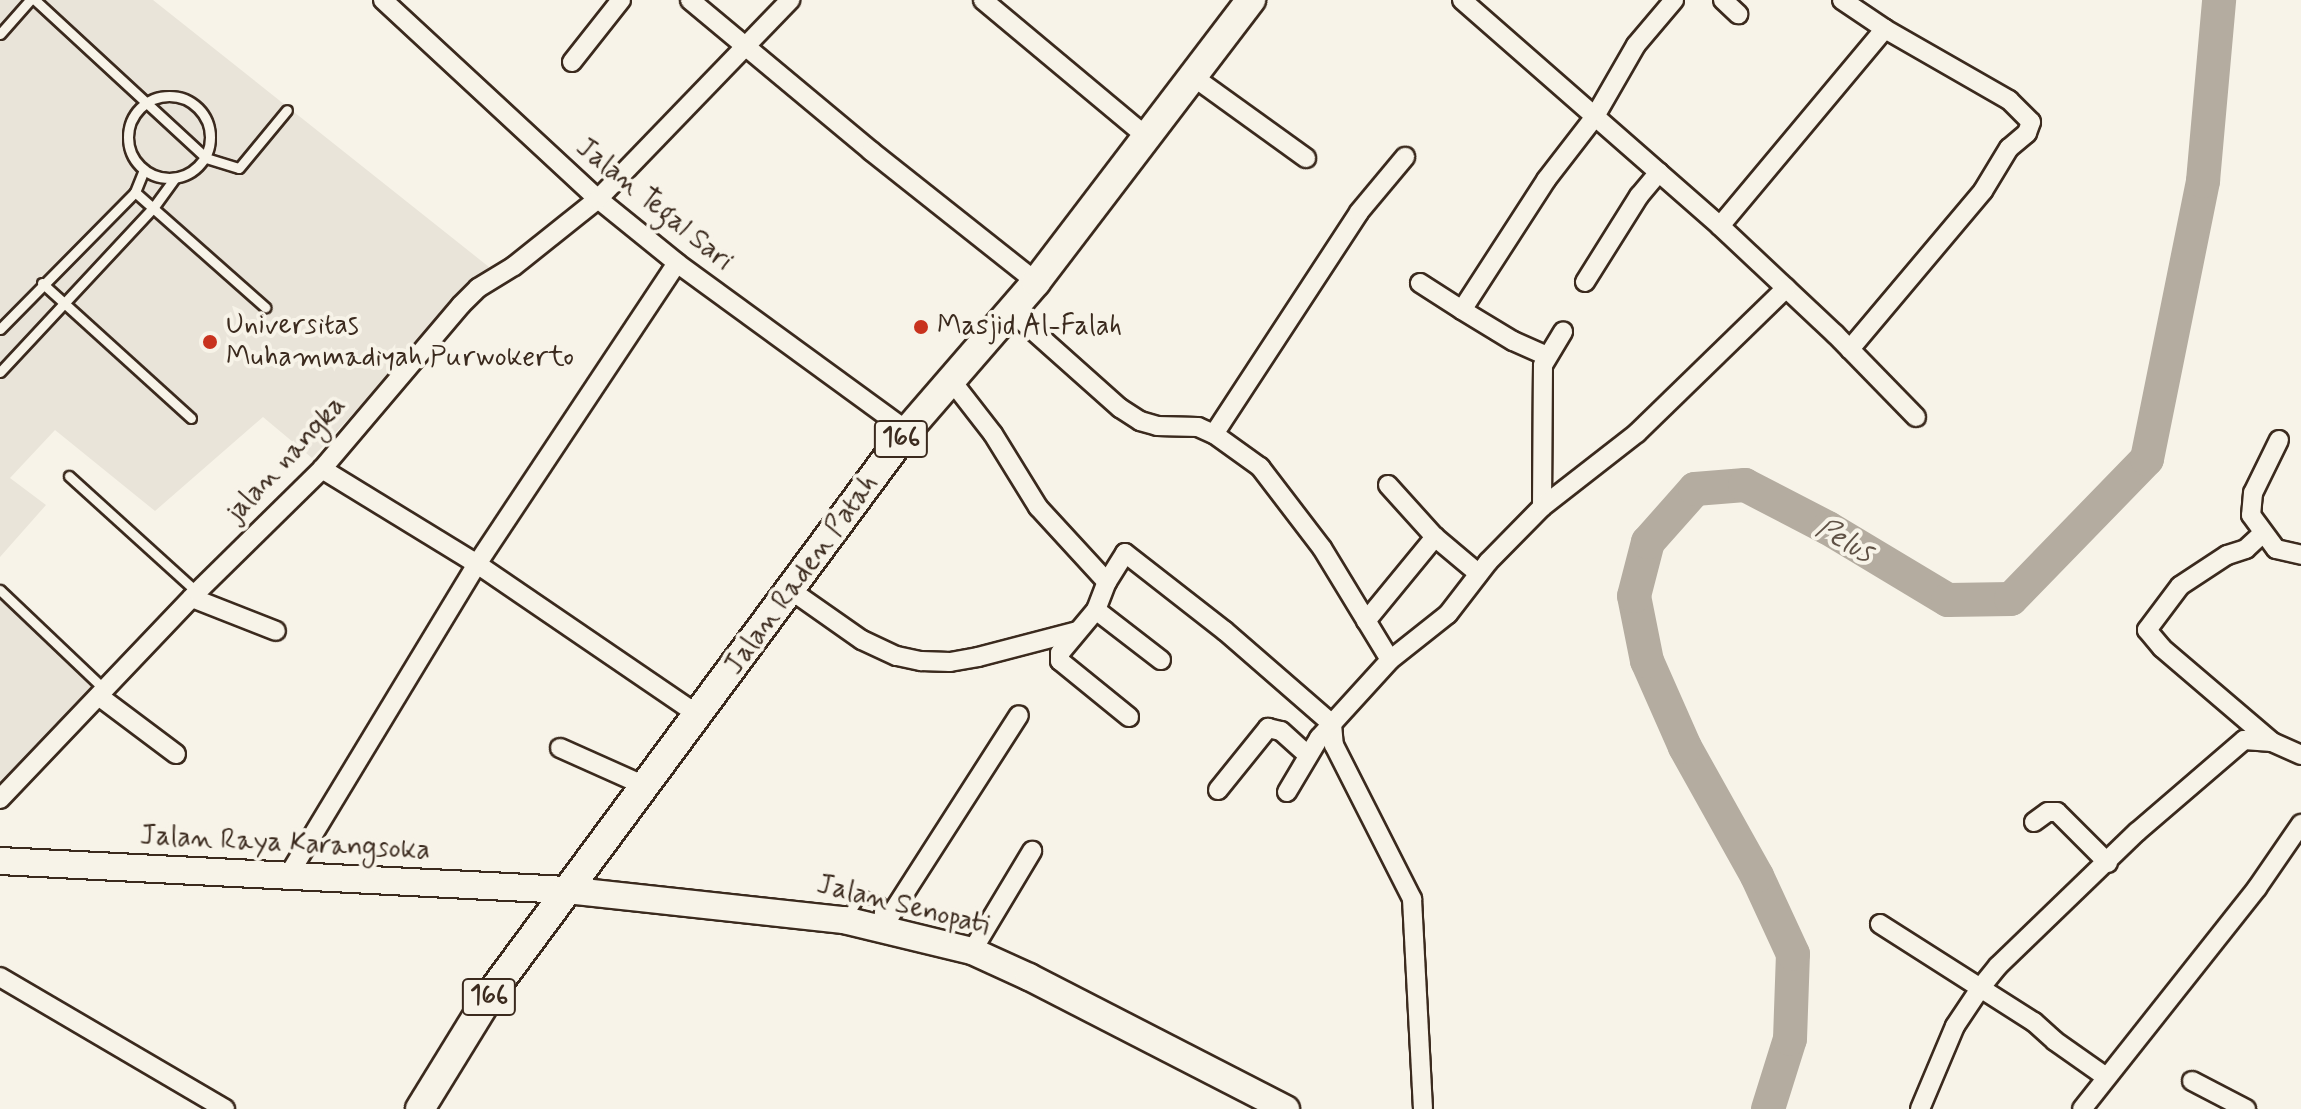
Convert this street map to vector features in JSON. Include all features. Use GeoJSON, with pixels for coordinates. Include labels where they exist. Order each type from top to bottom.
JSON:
{"type":"FeatureCollection","features":[{"type":"Feature","properties":{"kind":"main road","name":"Jalan Raden Patah"},"geometry":{"type":"LineString","coordinates":[[566,890],[792,591],[907,431],[1011,311],[1026,273],[1195,78],[1250,1]]}},
{"type":"Feature","properties":{"kind":"main road","name":"Jalan Raya Karangsoka"},"geometry":{"type":"LineString","coordinates":[[0,861],[566,890]]}},
{"type":"Feature","properties":{"kind":"main road","name":"Jalan Senopati"},"geometry":{"type":"LineString","coordinates":[[566,890],[771,909],[844,920],[972,951],[1257,1102],[1286,1109]]}},
{"type":"Feature","properties":{"kind":"main road","name":"166"},"geometry":{"type":"LineString","coordinates":[[420,1109],[492,992],[566,890]]}},
{"type":"Feature","properties":{"kind":"street","name":"Jalan Tegal Sari"},"geometry":{"type":"LineString","coordinates":[[383,0],[598,199],[677,263],[907,431]]}},
{"type":"Feature","properties":{"kind":"street"},"geometry":{"type":"LineString","coordinates":[[572,62],[621,0]]}},
{"type":"Feature","properties":{"kind":"street"},"geometry":{"type":"LineString","coordinates":[[690,0],[1026,273]]}},
{"type":"Feature","properties":{"kind":"street","name":"jalan nangka"},"geometry":{"type":"LineString","coordinates":[[0,799],[194,595],[322,469],[388,388],[478,288],[514,266],[598,199],[790,0]]}},
{"type":"Feature","properties":{"kind":"street"},"geometry":{"type":"LineString","coordinates":[[983,0],[1144,135]]}},
{"type":"Feature","properties":{"kind":"street"},"geometry":{"type":"LineString","coordinates":[[1462,0],[1720,226],[1850,349],[1916,417]]}},
{"type":"Feature","properties":{"kind":"street"},"geometry":{"type":"LineString","coordinates":[[1462,310],[1546,180],[1594,118],[1636,45],[1674,0]]}},
{"type":"Feature","properties":{"kind":"street"},"geometry":{"type":"LineString","coordinates":[[1723,0],[1738,14]]}},
{"type":"Feature","properties":{"kind":"street"},"geometry":{"type":"LineString","coordinates":[[1842,0],[1885,29],[2009,100],[2031,122],[2027,133],[2009,148],[1983,191],[1850,349]]}},
{"type":"Feature","properties":{"kind":"street"},"geometry":{"type":"LineString","coordinates":[[1720,226],[1885,29]]}},
{"type":"Feature","properties":{"kind":"street"},"geometry":{"type":"LineString","coordinates":[[1195,78],[1306,158]]}},
{"type":"Feature","properties":{"kind":"street"},"geometry":{"type":"LineString","coordinates":[[1214,434],[1359,212],[1405,157]]}},
{"type":"Feature","properties":{"kind":"street"},"geometry":{"type":"LineString","coordinates":[[1585,282],[1659,172]]}},
{"type":"Feature","properties":{"kind":"street"},"geometry":{"type":"LineString","coordinates":[[288,876],[477,564],[677,263]]}},
{"type":"Feature","properties":{"kind":"street"},"geometry":{"type":"LineString","coordinates":[[1420,283],[1513,341],[1547,356]]}},
{"type":"Feature","properties":{"kind":"street"},"geometry":{"type":"LineString","coordinates":[[1287,792],[1318,742],[1390,660],[1448,614],[1479,574],[1542,507],[1637,433],[1786,288]]}},
{"type":"Feature","properties":{"kind":"street"},"geometry":{"type":"LineString","coordinates":[[1011,311],[1120,408],[1140,421],[1157,426],[1191,425],[1214,434],[1260,467],[1287,498],[1322,548],[1390,660]]}},
{"type":"Feature","properties":{"kind":"street"},"geometry":{"type":"LineString","coordinates":[[1542,507],[1543,365],[1563,332]]}},
{"type":"Feature","properties":{"kind":"street"},"geometry":{"type":"LineString","coordinates":[[951,380],[993,434],[1038,507],[1107,582]]}},
{"type":"Feature","properties":{"kind":"street"},"geometry":{"type":"LineString","coordinates":[[2279,440],[2253,493],[2251,515],[2263,533],[2284,554],[2301,555]]}},
{"type":"Feature","properties":{"kind":"street"},"geometry":{"type":"LineString","coordinates":[[322,469],[477,564],[698,715]]}},
{"type":"Feature","properties":{"kind":"street"},"geometry":{"type":"LineString","coordinates":[[1388,485],[1435,537],[1479,574]]}},
{"type":"Feature","properties":{"kind":"street"},"geometry":{"type":"LineString","coordinates":[[2263,533],[2246,549],[2227,555],[2180,586],[2147,630],[2162,648],[2272,742],[2301,755]]}},
{"type":"Feature","properties":{"kind":"street"},"geometry":{"type":"LineString","coordinates":[[1366,621],[1435,537]]}},
{"type":"Feature","properties":{"kind":"street"},"geometry":{"type":"LineString","coordinates":[[1129,717],[1060,661],[1060,653],[1096,610],[1107,582],[1125,553],[1225,631],[1318,742]]}},
{"type":"Feature","properties":{"kind":"street"},"geometry":{"type":"LineString","coordinates":[[792,591],[862,640],[897,656],[921,661],[950,662],[978,657],[1078,631]]}},
{"type":"Feature","properties":{"kind":"street"},"geometry":{"type":"LineString","coordinates":[[194,595],[276,631]]}},
{"type":"Feature","properties":{"kind":"street"},"geometry":{"type":"LineString","coordinates":[[1096,610],[1161,660]]}},
{"type":"Feature","properties":{"kind":"street"},"geometry":{"type":"LineString","coordinates":[[103,694],[176,754]]}},
{"type":"Feature","properties":{"kind":"street"},"geometry":{"type":"LineString","coordinates":[[878,929],[960,812],[1019,715]]}},
{"type":"Feature","properties":{"kind":"street"},"geometry":{"type":"LineString","coordinates":[[1218,790],[1268,728],[1334,745],[1412,899],[1423,1109]]}},
{"type":"Feature","properties":{"kind":"street"},"geometry":{"type":"LineString","coordinates":[[1920,1109],[1949,1037],[1998,966],[2137,832],[2234,746],[2244,740],[2272,742]]}},
{"type":"Feature","properties":{"kind":"street"},"geometry":{"type":"LineString","coordinates":[[560,748],[643,785]]}},
{"type":"Feature","properties":{"kind":"street"},"geometry":{"type":"LineString","coordinates":[[2034,822],[2048,812],[2057,812],[2108,863]]}},
{"type":"Feature","properties":{"kind":"street"},"geometry":{"type":"LineString","coordinates":[[2082,1109],[2257,888],[2301,824]]}},
{"type":"Feature","properties":{"kind":"street"},"geometry":{"type":"LineString","coordinates":[[972,951],[1032,851]]}},
{"type":"Feature","properties":{"kind":"street"},"geometry":{"type":"LineString","coordinates":[[1880,924],[1981,987],[2106,1077]]}},
{"type":"Feature","properties":{"kind":"street"},"geometry":{"type":"LineString","coordinates":[[0,977],[225,1109]]}},
{"type":"Feature","properties":{"kind":"street"},"geometry":{"type":"LineString","coordinates":[[2192,1081],[2246,1109]]}},
{"type":"Feature","properties":{"kind":"lane"},"geometry":{"type":"LineString","coordinates":[[2,29],[33,0],[206,158],[239,168],[287,110]]}},
{"type":"Feature","properties":{"kind":"lane"},"geometry":{"type":"LineString","coordinates":[[175,96],[190,101],[203,112],[210,126],[211,142],[206,158],[198,168],[175,178],[158,177],[144,170],[128,144],[128,129],[144,103],[159,97],[175,96]]}},
{"type":"Feature","properties":{"kind":"lane"},"geometry":{"type":"LineString","coordinates":[[0,329],[135,192],[144,170]]}},
{"type":"Feature","properties":{"kind":"lane"},"geometry":{"type":"LineString","coordinates":[[0,372],[153,208],[175,178]]}},
{"type":"Feature","properties":{"kind":"lane"},"geometry":{"type":"LineString","coordinates":[[135,192],[265,307]]}},
{"type":"Feature","properties":{"kind":"lane"},"geometry":{"type":"LineString","coordinates":[[42,283],[67,302],[191,418]]}},
{"type":"Feature","properties":{"kind":"lane"},"geometry":{"type":"LineString","coordinates":[[69,476],[194,595]]}},
{"type":"Feature","properties":{"kind":"lane"},"geometry":{"type":"LineString","coordinates":[[0,590],[103,694]]}},
{"type":"Feature","properties":{"kind":"shaded area","name":"Universitas Muhammadiyah Purwokerto"},"geometry":{"type":"Polygon","coordinates":[[[0,0],[153,0],[489,267],[312,458],[263,417],[155,511],[55,430],[10,478],[46,505],[0,557],[0,0]]]}},
{"type":"Feature","properties":{"kind":"shaded area"},"geometry":{"type":"Polygon","coordinates":[[[0,586],[106,687],[0,797],[0,586]]]}},
{"type":"Feature","properties":{"kind":"waterway","name":"Pelus"},"geometry":{"type":"LineString","coordinates":[[1768,1109],[1790,1039],[1793,954],[1757,876],[1685,747],[1647,661],[1634,596],[1648,542],[1695,489],[1745,485],[1828,528],[1948,600],[2011,599],[2147,459],[2203,181],[2219,0]]}},
{"type":"Feature","properties":{"kind":"place","name":"Masjid Al-Falah"},"geometry":{"type":"Point","coordinates":[921,327]}},
{"type":"Feature","properties":{"kind":"place","name":"Universitas Muhammadiyah Purwokerto"},"geometry":{"type":"Point","coordinates":[210,342]}}]}
